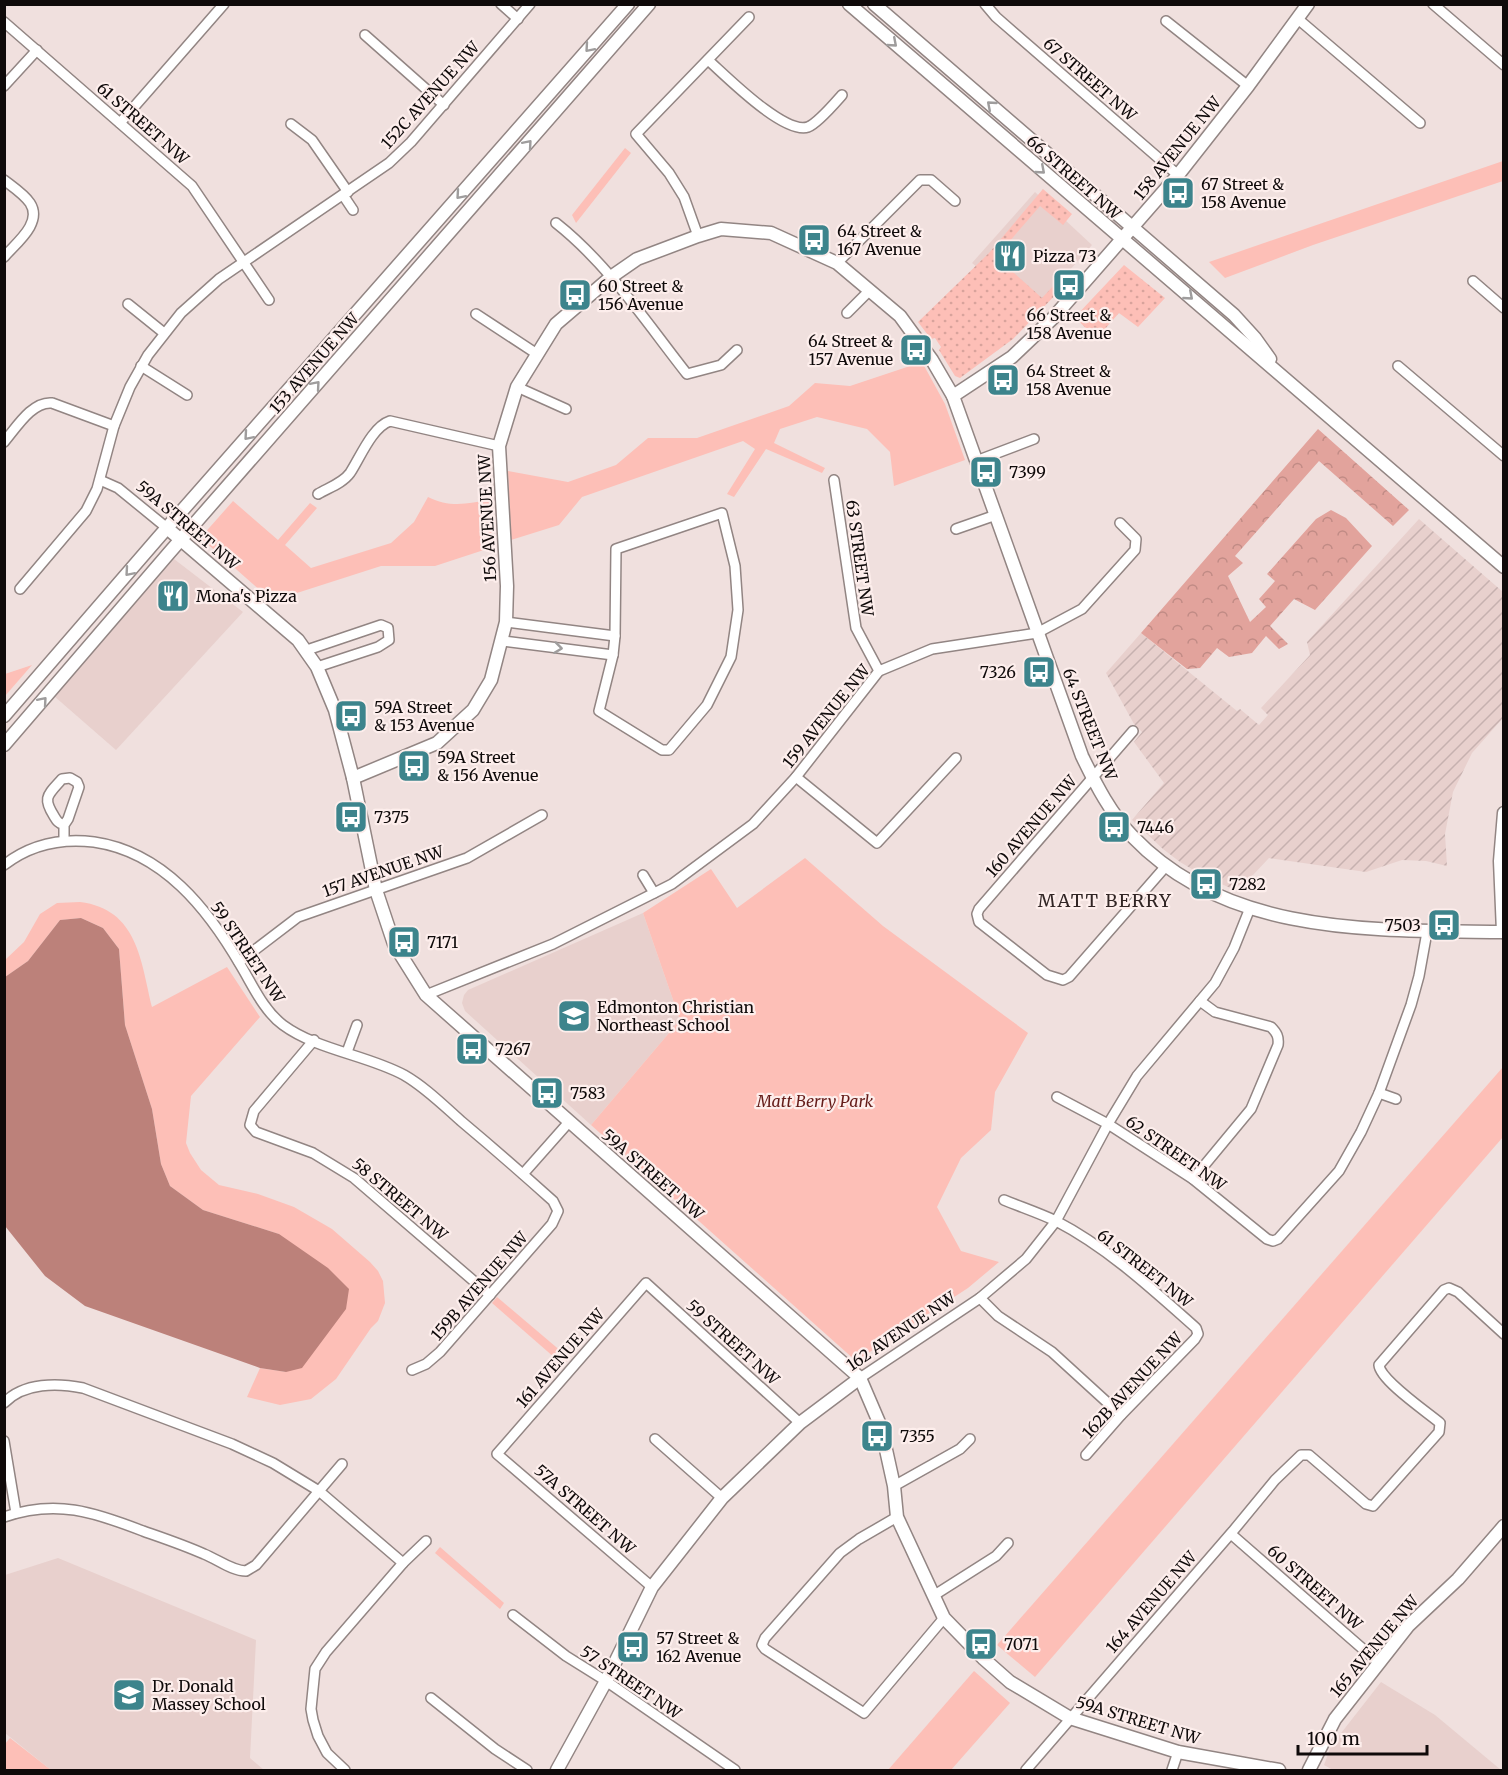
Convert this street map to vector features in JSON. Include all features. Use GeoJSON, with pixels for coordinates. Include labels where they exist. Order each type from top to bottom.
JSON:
{"type":"FeatureCollection","features":[{"type":"Feature","properties":{"kind":"street"},"geometry":{"type":"LineString","coordinates":[[120,123],[224,4]]}},
{"type":"Feature","properties":{"kind":"street"},"geometry":{"type":"LineString","coordinates":[[501,4],[518,19]]}},
{"type":"Feature","properties":{"kind":"street","name":"152C AVENUE NW"},"geometry":{"type":"LineString","coordinates":[[20,589],[79,522],[93,499],[114,426],[129,387],[164,333],[200,295],[346,194],[400,153],[530,4]]}},
{"type":"Feature","properties":{"kind":"street","name":"153 AVENUE NW"},"geometry":{"type":"LineString","coordinates":[[4,716],[628,4]]}},
{"type":"Feature","properties":{"kind":"street","name":"153 AVENUE NW"},"geometry":{"type":"LineString","coordinates":[[4,745],[650,4]]}},
{"type":"Feature","properties":{"kind":"street"},"geometry":{"type":"LineString","coordinates":[[613,46],[660,4]]}},
{"type":"Feature","properties":{"kind":"street","name":"66 STREET NW"},"geometry":{"type":"LineString","coordinates":[[849,4],[1503,567]]}},
{"type":"Feature","properties":{"kind":"street","name":"67 STREET NW"},"geometry":{"type":"LineString","coordinates":[[985,4],[996,18],[1178,175]]}},
{"type":"Feature","properties":{"kind":"street","name":"158 AVENUE NW"},"geometry":{"type":"LineString","coordinates":[[953,396],[1012,357],[1053,318],[1178,175],[1248,87],[1308,4]]}},
{"type":"Feature","properties":{"kind":"street"},"geometry":{"type":"LineString","coordinates":[[1433,4],[1503,65]]}},
{"type":"Feature","properties":{"kind":"street","name":"66 STREET NW"},"geometry":{"type":"LineString","coordinates":[[877,6],[1234,315],[1255,338],[1279,373]]}},
{"type":"Feature","properties":{"kind":"street"},"geometry":{"type":"LineString","coordinates":[[699,236],[684,197],[669,173],[636,134],[749,17]]}},
{"type":"Feature","properties":{"kind":"street"},"geometry":{"type":"LineString","coordinates":[[1298,19],[1420,123]]}},
{"type":"Feature","properties":{"kind":"street","name":"61 STREET NW"},"geometry":{"type":"LineString","coordinates":[[4,21],[192,186],[244,263]]}},
{"type":"Feature","properties":{"kind":"street"},"geometry":{"type":"LineString","coordinates":[[1166,21],[1248,87]]}},
{"type":"Feature","properties":{"kind":"street"},"geometry":{"type":"LineString","coordinates":[[365,35],[444,105]]}},
{"type":"Feature","properties":{"kind":"street"},"geometry":{"type":"LineString","coordinates":[[4,86],[37,50]]}},
{"type":"Feature","properties":{"kind":"street"},"geometry":{"type":"LineString","coordinates":[[708,60],[769,112],[800,128],[813,124],[842,95]]}},
{"type":"Feature","properties":{"kind":"street"},"geometry":{"type":"LineString","coordinates":[[291,124],[312,140],[346,194],[353,210]]}},
{"type":"Feature","properties":{"kind":"street"},"geometry":{"type":"LineString","coordinates":[[4,180],[29,201],[34,215],[28,230],[4,257]]}},
{"type":"Feature","properties":{"kind":"street"},"geometry":{"type":"LineString","coordinates":[[837,263],[920,180],[930,180],[956,201]]}},
{"type":"Feature","properties":{"kind":"street"},"geometry":{"type":"LineString","coordinates":[[556,223],[580,242],[611,277],[687,374],[721,365],[737,350]]}},
{"type":"Feature","properties":{"kind":"street","name":"64 STREET NW"},"geometry":{"type":"LineString","coordinates":[[699,236],[721,229],[771,233],[837,263],[900,316],[932,360],[953,396],[1082,756],[1108,805],[1133,837],[1166,866],[1199,888],[1250,908],[1278,915],[1349,927],[1427,932],[1503,932]]}},
{"type":"Feature","properties":{"kind":"street","name":"156 AVENUE NW"},"geometry":{"type":"LineString","coordinates":[[353,778],[437,743],[473,710],[491,680],[506,622],[507,586],[500,446],[517,387],[556,324],[611,277],[638,259],[699,236]]}},
{"type":"Feature","properties":{"kind":"street"},"geometry":{"type":"LineString","coordinates":[[244,263],[269,300]]}},
{"type":"Feature","properties":{"kind":"street"},"geometry":{"type":"LineString","coordinates":[[1473,281],[1503,308]]}},
{"type":"Feature","properties":{"kind":"street"},"geometry":{"type":"LineString","coordinates":[[847,313],[870,290]]}},
{"type":"Feature","properties":{"kind":"street"},"geometry":{"type":"LineString","coordinates":[[128,304],[164,333]]}},
{"type":"Feature","properties":{"kind":"street"},"geometry":{"type":"LineString","coordinates":[[476,314],[537,354]]}},
{"type":"Feature","properties":{"kind":"street"},"geometry":{"type":"LineString","coordinates":[[141,366],[188,395]]}},
{"type":"Feature","properties":{"kind":"street"},"geometry":{"type":"LineString","coordinates":[[1398,366],[1503,456]]}},
{"type":"Feature","properties":{"kind":"street"},"geometry":{"type":"LineString","coordinates":[[517,387],[566,409]]}},
{"type":"Feature","properties":{"kind":"street"},"geometry":{"type":"LineString","coordinates":[[4,442],[30,412],[42,404],[52,403],[114,426]]}},
{"type":"Feature","properties":{"kind":"street"},"geometry":{"type":"LineString","coordinates":[[318,494],[349,475],[382,423],[394,422],[500,446]]}},
{"type":"Feature","properties":{"kind":"street"},"geometry":{"type":"LineString","coordinates":[[976,461],[1034,440]]}},
{"type":"Feature","properties":{"kind":"street","name":"59A STREET NW"},"geometry":{"type":"LineString","coordinates":[[100,480],[118,488],[167,528],[307,650],[317,667],[335,710],[353,778],[376,890],[394,944],[426,994],[860,1378],[881,1426],[894,1486],[897,1517],[944,1618],[1010,1682],[1070,1718],[1178,1752],[1280,1770]]}},
{"type":"Feature","properties":{"kind":"street","name":"63 STREET NW"},"geometry":{"type":"LineString","coordinates":[[834,480],[855,628],[879,671]]}},
{"type":"Feature","properties":{"kind":"street"},"geometry":{"type":"LineString","coordinates":[[722,513],[735,566],[738,609],[731,657],[707,705],[669,750],[662,750],[599,711],[613,655],[616,549],[722,513]]}},
{"type":"Feature","properties":{"kind":"street"},"geometry":{"type":"LineString","coordinates":[[956,529],[996,515]]}},
{"type":"Feature","properties":{"kind":"street","name":"159 AVENUE NW"},"geometry":{"type":"LineString","coordinates":[[426,994],[553,944],[672,884],[753,824],[796,777],[879,671],[932,649],[1037,633],[1082,609],[1135,550],[1136,539],[1120,523]]}},
{"type":"Feature","properties":{"kind":"street"},"geometry":{"type":"LineString","coordinates":[[506,622],[615,636]]}},
{"type":"Feature","properties":{"kind":"street"},"geometry":{"type":"LineString","coordinates":[[307,650],[381,625],[388,628],[389,640],[378,647],[317,667]]}},
{"type":"Feature","properties":{"kind":"street"},"geometry":{"type":"LineString","coordinates":[[502,641],[613,655]]}},
{"type":"Feature","properties":{"kind":"street","name":"160 AVENUE NW"},"geometry":{"type":"LineString","coordinates":[[1133,731],[979,909],[977,914],[979,922],[1047,975],[1063,980],[1069,977],[1166,866]]}},
{"type":"Feature","properties":{"kind":"street"},"geometry":{"type":"LineString","coordinates":[[796,777],[877,843],[956,758]]}},
{"type":"Feature","properties":{"kind":"street"},"geometry":{"type":"LineString","coordinates":[[64,825],[57,822],[46,805],[46,801],[62,779],[70,778],[77,782],[79,787],[64,825],[64,840]]}},
{"type":"Feature","properties":{"kind":"street"},"geometry":{"type":"LineString","coordinates":[[1503,813],[1500,861],[1503,932]]}},
{"type":"Feature","properties":{"kind":"street","name":"157 AVENUE NW"},"geometry":{"type":"LineString","coordinates":[[239,962],[298,917],[467,858],[542,815]]}},
{"type":"Feature","properties":{"kind":"street","name":"59 STREET NW"},"geometry":{"type":"LineString","coordinates":[[4,865],[34,848],[64,840],[113,846],[137,855],[164,871],[180,884],[216,927],[275,1018],[298,1034],[395,1071],[412,1080],[523,1174],[553,1201],[558,1211]]}},
{"type":"Feature","properties":{"kind":"street"},"geometry":{"type":"LineString","coordinates":[[643,875],[654,893]]}},
{"type":"Feature","properties":{"kind":"street","name":"162 AVENUE NW"},"geometry":{"type":"LineString","coordinates":[[557,1770],[606,1681],[652,1587],[722,1498],[800,1423],[860,1378],[980,1298],[1026,1259],[1056,1221],[1108,1124],[1137,1076],[1215,983],[1225,967],[1250,908]]}},
{"type":"Feature","properties":{"kind":"street"},"geometry":{"type":"LineString","coordinates":[[1396,1100],[1379,1093],[1411,1005],[1427,932]]}},
{"type":"Feature","properties":{"kind":"street"},"geometry":{"type":"LineString","coordinates":[[1193,1179],[1251,1109],[1279,1039],[1276,1032],[1264,1024],[1215,1012],[1200,1001]]}},
{"type":"Feature","properties":{"kind":"street"},"geometry":{"type":"LineString","coordinates":[[347,1052],[357,1024]]}},
{"type":"Feature","properties":{"kind":"street","name":"58 STREET NW"},"geometry":{"type":"LineString","coordinates":[[314,1040],[254,1111],[250,1125],[261,1135],[313,1153],[354,1178],[490,1295]]}},
{"type":"Feature","properties":{"kind":"street","name":"62 STREET NW"},"geometry":{"type":"LineString","coordinates":[[1058,1097],[1108,1124],[1193,1179],[1262,1236],[1273,1241],[1283,1235],[1339,1171],[1379,1093]]}},
{"type":"Feature","properties":{"kind":"street"},"geometry":{"type":"LineString","coordinates":[[523,1174],[569,1122]]}},
{"type":"Feature","properties":{"kind":"street","name":"61 STREET NW"},"geometry":{"type":"LineString","coordinates":[[1004,1200],[1056,1221],[1101,1249],[1196,1328],[1197,1334]]}},
{"type":"Feature","properties":{"kind":"street","name":"159B AVENUE NW"},"geometry":{"type":"LineString","coordinates":[[412,1370],[426,1364],[440,1352],[552,1224],[558,1211]]}},
{"type":"Feature","properties":{"kind":"street","name":"59 STREET NW"},"geometry":{"type":"LineString","coordinates":[[646,1283],[800,1423]]}},
{"type":"Feature","properties":{"kind":"street","name":"161 AVENUE NW"},"geometry":{"type":"LineString","coordinates":[[497,1454],[646,1283]]}},
{"type":"Feature","properties":{"kind":"street","name":"164 AVENUE NW"},"geometry":{"type":"LineString","coordinates":[[1026,1770],[1275,1480],[1301,1455],[1309,1455],[1366,1504],[1373,1506],[1439,1432],[1440,1423],[1388,1380],[1379,1370],[1379,1365],[1444,1290],[1449,1288],[1458,1292],[1503,1334]]}},
{"type":"Feature","properties":{"kind":"street"},"geometry":{"type":"LineString","coordinates":[[980,1298],[998,1316],[1052,1352],[1121,1415]]}},
{"type":"Feature","properties":{"kind":"street","name":"162B AVENUE NW"},"geometry":{"type":"LineString","coordinates":[[1086,1455],[1121,1415],[1195,1339],[1197,1334]]}},
{"type":"Feature","properties":{"kind":"street"},"geometry":{"type":"LineString","coordinates":[[4,1403],[16,1394],[45,1386],[65,1385],[83,1388],[232,1444],[273,1463],[319,1491],[403,1563]]}},
{"type":"Feature","properties":{"kind":"street"},"geometry":{"type":"LineString","coordinates":[[656,1439],[722,1498]]}},
{"type":"Feature","properties":{"kind":"street"},"geometry":{"type":"LineString","coordinates":[[894,1486],[960,1449],[970,1439]]}},
{"type":"Feature","properties":{"kind":"street"},"geometry":{"type":"LineString","coordinates":[[4,1441],[16,1513]]}},
{"type":"Feature","properties":{"kind":"street","name":"57A STREET NW"},"geometry":{"type":"LineString","coordinates":[[497,1454],[652,1587]]}},
{"type":"Feature","properties":{"kind":"street"},"geometry":{"type":"LineString","coordinates":[[4,1517],[36,1509],[79,1509],[93,1512],[203,1553],[236,1570],[246,1572],[256,1564],[342,1464]]}},
{"type":"Feature","properties":{"kind":"street"},"geometry":{"type":"LineString","coordinates":[[897,1517],[840,1553],[765,1638],[762,1645],[864,1713],[944,1618]]}},
{"type":"Feature","properties":{"kind":"street","name":"165 AVENUE NW"},"geometry":{"type":"LineString","coordinates":[[1309,1770],[1335,1719],[1408,1626],[1458,1579],[1503,1526]]}},
{"type":"Feature","properties":{"kind":"street","name":"60 STREET NW"},"geometry":{"type":"LineString","coordinates":[[1231,1534],[1379,1663]]}},
{"type":"Feature","properties":{"kind":"street"},"geometry":{"type":"LineString","coordinates":[[345,1770],[327,1753],[316,1730],[311,1709],[315,1669],[326,1652],[403,1563],[426,1541]]}},
{"type":"Feature","properties":{"kind":"street"},"geometry":{"type":"LineString","coordinates":[[933,1596],[996,1556],[1008,1543]]}},
{"type":"Feature","properties":{"kind":"street","name":"57 STREET NW"},"geometry":{"type":"LineString","coordinates":[[513,1615],[554,1648],[735,1770]]}},
{"type":"Feature","properties":{"kind":"street"},"geometry":{"type":"LineString","coordinates":[[431,1698],[495,1749],[527,1770]]}},
{"type":"Feature","properties":{"kind":"street"},"geometry":{"type":"LineString","coordinates":[[1172,1770],[1178,1752]]}},
{"type":"Feature","properties":{"kind":"shaded area"},"geometry":{"type":"Polygon","coordinates":[[[1035,192],[1092,245],[1032,313],[972,263],[1035,192]]]}},
{"type":"Feature","properties":{"kind":"shaded area"},"geometry":{"type":"Polygon","coordinates":[[[1419,519],[1503,592],[1503,718],[1472,753],[1453,792],[1445,834],[1447,866],[1426,861],[1402,860],[1366,872],[1269,858],[1253,875],[1233,889],[1207,878],[1180,862],[1132,820],[1164,783],[1134,742],[1142,732],[1134,724],[1106,673],[1141,633],[1237,711],[1240,709],[1259,725],[1268,715],[1261,708],[1310,655],[1307,642],[1419,519]]]}},
{"type":"Feature","properties":{"kind":"shaded area"},"geometry":{"type":"Polygon","coordinates":[[[174,559],[243,612],[116,750],[54,696],[174,559]]]}},
{"type":"Feature","properties":{"kind":"shaded area","name":"Edmonton Christian Northeast School"},"geometry":{"type":"Polygon","coordinates":[[[643,913],[680,1020],[591,1125],[465,1011],[462,1003],[468,990],[643,913]]]}},
{"type":"Feature","properties":{"kind":"shaded area"},"geometry":{"type":"Polygon","coordinates":[[[81,918],[103,928],[119,949],[125,1025],[152,1109],[161,1164],[170,1186],[203,1210],[279,1234],[328,1268],[349,1289],[346,1309],[302,1368],[286,1372],[260,1368],[85,1306],[45,1276],[5,1226],[5,977],[28,961],[60,920],[81,918]]]}},
{"type":"Feature","properties":{"kind":"shaded area","name":"Dr. Donald Massey School"},"geometry":{"type":"Polygon","coordinates":[[[58,1558],[256,1640],[250,1758],[264,1770],[51,1770],[5,1733],[5,1575],[58,1558]]]}},
{"type":"Feature","properties":{"kind":"shaded area"},"geometry":{"type":"Polygon","coordinates":[[[1381,1682],[1435,1715],[1501,1770],[1333,1770],[1324,1765],[1331,1746],[1381,1682]]]}},
{"type":"Feature","properties":{"kind":"green space"},"geometry":{"type":"Polygon","coordinates":[[[625,148],[631,153],[576,223],[572,215],[625,148]]]}},
{"type":"Feature","properties":{"kind":"green space"},"geometry":{"type":"Polygon","coordinates":[[[1503,161],[1503,181],[1313,245],[1225,278],[1209,262],[1503,161]]]}},
{"type":"Feature","properties":{"kind":"green space"},"geometry":{"type":"Polygon","coordinates":[[[1043,189],[1072,214],[1063,225],[1040,206],[996,257],[1042,298],[1056,283],[1062,288],[1013,339],[960,378],[955,376],[939,350],[941,347],[935,338],[931,339],[918,322],[989,253],[1043,189]]]}},
{"type":"Feature","properties":{"kind":"green space"},"geometry":{"type":"Polygon","coordinates":[[[1124,265],[1165,298],[1138,327],[1119,313],[1096,339],[1075,317],[1124,265]]]}},
{"type":"Feature","properties":{"kind":"green space"},"geometry":{"type":"Polygon","coordinates":[[[922,362],[945,404],[965,460],[894,486],[890,452],[867,429],[817,417],[780,429],[774,443],[825,468],[822,473],[766,449],[734,497],[727,494],[755,449],[743,441],[582,497],[559,525],[511,540],[508,471],[568,482],[616,465],[648,438],[697,438],[789,406],[815,383],[850,386],[922,362]]]}},
{"type":"Feature","properties":{"kind":"green space"},"geometry":{"type":"Polygon","coordinates":[[[1318,429],[1409,510],[1393,526],[1319,461],[1235,556],[1243,563],[1228,576],[1250,622],[1266,607],[1259,599],[1275,581],[1267,574],[1316,519],[1331,510],[1346,518],[1372,546],[1315,610],[1294,599],[1270,626],[1288,644],[1279,649],[1266,636],[1252,653],[1229,657],[1217,648],[1200,668],[1187,669],[1141,633],[1318,429]]]}},
{"type":"Feature","properties":{"kind":"green space"},"geometry":{"type":"Polygon","coordinates":[[[428,497],[452,504],[491,499],[493,547],[435,566],[381,566],[272,601],[203,540],[202,536],[233,501],[278,540],[310,503],[317,508],[285,545],[311,568],[391,543],[414,522],[428,497]]]}},
{"type":"Feature","properties":{"kind":"green space"},"geometry":{"type":"Polygon","coordinates":[[[32,665],[5,696],[5,674],[32,665]]]}},
{"type":"Feature","properties":{"kind":"green space","name":"Matt Berry Park"},"geometry":{"type":"Polygon","coordinates":[[[805,858],[883,926],[1028,1033],[995,1092],[991,1130],[961,1158],[937,1207],[961,1251],[999,1262],[968,1288],[856,1361],[591,1125],[680,1020],[643,913],[711,869],[737,908],[805,858]]]}},
{"type":"Feature","properties":{"kind":"green space"},"geometry":{"type":"Polygon","coordinates":[[[80,902],[99,907],[114,915],[125,926],[140,956],[152,1007],[227,967],[260,1017],[191,1096],[186,1143],[190,1153],[201,1170],[219,1185],[258,1194],[294,1207],[332,1229],[370,1262],[383,1281],[385,1303],[378,1321],[336,1379],[311,1399],[280,1405],[247,1397],[260,1368],[286,1372],[279,1234],[203,1210],[170,1186],[161,1164],[152,1109],[125,1025],[119,949],[103,928],[81,918],[60,920],[28,961],[5,977],[5,960],[24,942],[40,914],[57,903],[80,902]]]}},
{"type":"Feature","properties":{"kind":"green space"},"geometry":{"type":"Polygon","coordinates":[[[1503,1067],[1503,1137],[1035,1677],[997,1645],[1503,1067]]]}},
{"type":"Feature","properties":{"kind":"green space"},"geometry":{"type":"Polygon","coordinates":[[[497,1297],[569,1358],[563,1365],[492,1303],[497,1297]]]}},
{"type":"Feature","properties":{"kind":"green space"},"geometry":{"type":"Polygon","coordinates":[[[440,1547],[504,1603],[500,1609],[435,1553],[440,1547]]]}},
{"type":"Feature","properties":{"kind":"green space"},"geometry":{"type":"Polygon","coordinates":[[[974,1671],[1010,1703],[951,1770],[888,1770],[974,1671]]]}},
{"type":"Feature","properties":{"kind":"green space"},"geometry":{"type":"Polygon","coordinates":[[[10,1738],[51,1770],[5,1770],[5,1744],[10,1738]]]}},
{"type":"Feature","properties":{"kind":"place","name":"67 Street & 158 Avenue"},"geometry":{"type":"Point","coordinates":[1178,193]}},
{"type":"Feature","properties":{"kind":"place","name":"64 Street & 167 Avenue"},"geometry":{"type":"Point","coordinates":[814,240]}},
{"type":"Feature","properties":{"kind":"place","name":"Pizza 73"},"geometry":{"type":"Point","coordinates":[1010,256]}},
{"type":"Feature","properties":{"kind":"place","name":"66 Street & 158 Avenue"},"geometry":{"type":"Point","coordinates":[1069,285]}},
{"type":"Feature","properties":{"kind":"place","name":"60 Street & 156 Avenue"},"geometry":{"type":"Point","coordinates":[575,295]}},
{"type":"Feature","properties":{"kind":"place","name":"64 Street & 157 Avenue"},"geometry":{"type":"Point","coordinates":[916,350]}},
{"type":"Feature","properties":{"kind":"place","name":"64 Street & 158 Avenue"},"geometry":{"type":"Point","coordinates":[1003,380]}},
{"type":"Feature","properties":{"kind":"place","name":"7399"},"geometry":{"type":"Point","coordinates":[986,472]}},
{"type":"Feature","properties":{"kind":"place","name":"Mona's Pizza"},"geometry":{"type":"Point","coordinates":[173,596]}},
{"type":"Feature","properties":{"kind":"place","name":"7326"},"geometry":{"type":"Point","coordinates":[1039,672]}},
{"type":"Feature","properties":{"kind":"place","name":"59A Street & 153 Avenue"},"geometry":{"type":"Point","coordinates":[351,716]}},
{"type":"Feature","properties":{"kind":"place","name":"59A Street & 156 Avenue"},"geometry":{"type":"Point","coordinates":[414,766]}},
{"type":"Feature","properties":{"kind":"place","name":"7375"},"geometry":{"type":"Point","coordinates":[351,817]}},
{"type":"Feature","properties":{"kind":"place","name":"7446"},"geometry":{"type":"Point","coordinates":[1114,827]}},
{"type":"Feature","properties":{"kind":"place","name":"7282"},"geometry":{"type":"Point","coordinates":[1206,884]}},
{"type":"Feature","properties":{"kind":"place","name":"7503"},"geometry":{"type":"Point","coordinates":[1444,925]}},
{"type":"Feature","properties":{"kind":"place","name":"7171"},"geometry":{"type":"Point","coordinates":[404,942]}},
{"type":"Feature","properties":{"kind":"place","name":"Edmonton Christian Northeast School"},"geometry":{"type":"Point","coordinates":[574,1016]}},
{"type":"Feature","properties":{"kind":"place","name":"7267"},"geometry":{"type":"Point","coordinates":[472,1049]}},
{"type":"Feature","properties":{"kind":"place","name":"7583"},"geometry":{"type":"Point","coordinates":[547,1093]}},
{"type":"Feature","properties":{"kind":"place","name":"7355"},"geometry":{"type":"Point","coordinates":[877,1436]}},
{"type":"Feature","properties":{"kind":"place","name":"7071"},"geometry":{"type":"Point","coordinates":[981,1644]}},
{"type":"Feature","properties":{"kind":"place","name":"57 Street & 162 Avenue"},"geometry":{"type":"Point","coordinates":[633,1647]}},
{"type":"Feature","properties":{"kind":"place","name":"Dr. Donald Massey School"},"geometry":{"type":"Point","coordinates":[129,1695]}},
{"type":"Feature","properties":{"kind":"district","name":"MATT BERRY"},"geometry":{"type":"Point","coordinates":[1105,901]}}]}
